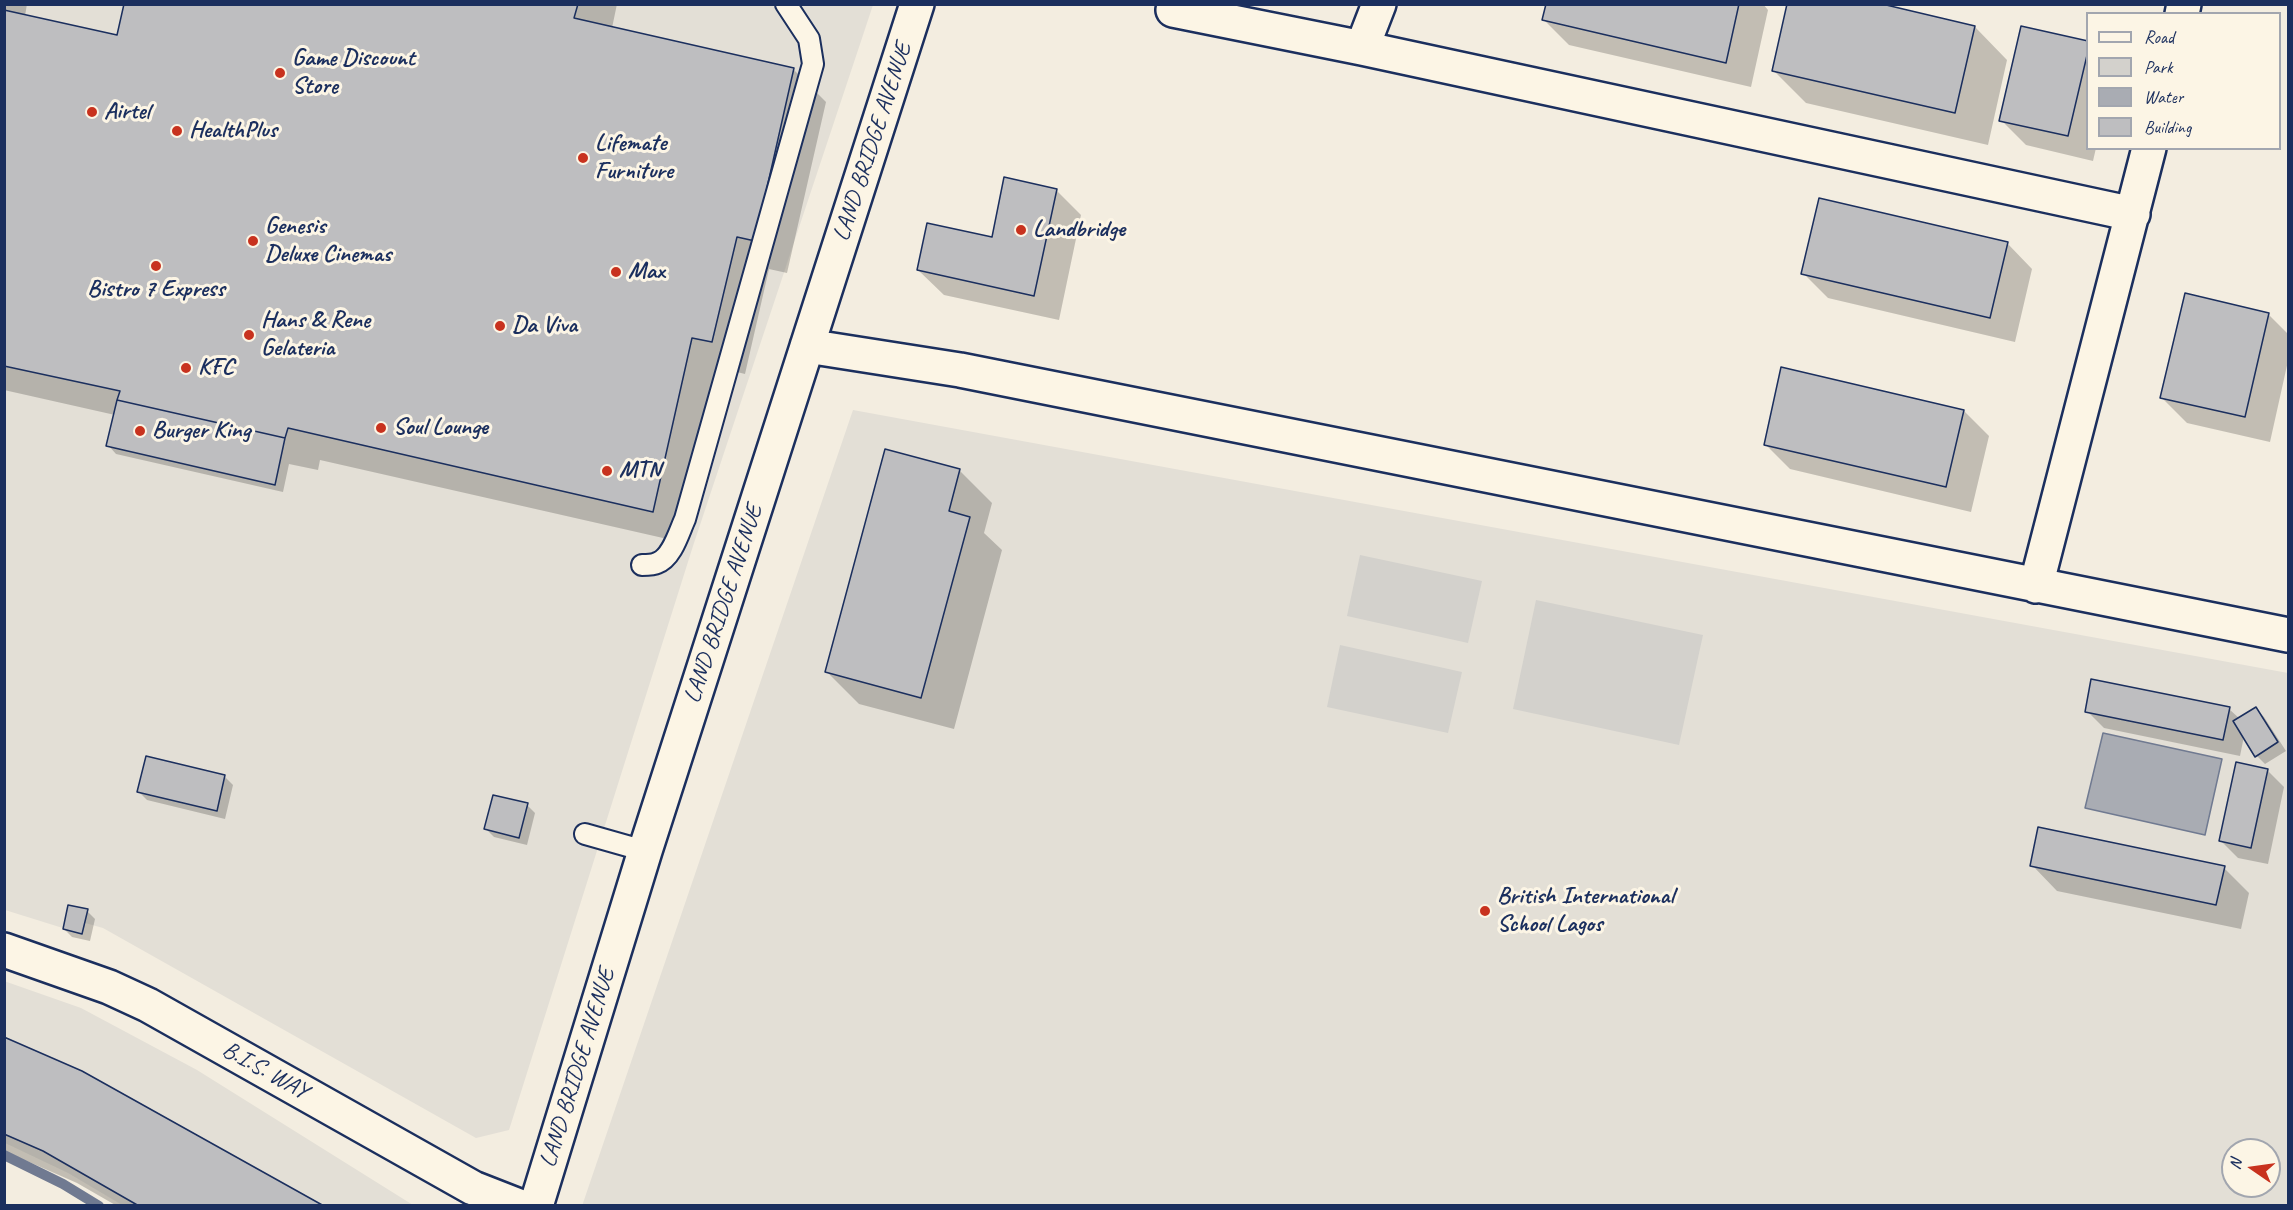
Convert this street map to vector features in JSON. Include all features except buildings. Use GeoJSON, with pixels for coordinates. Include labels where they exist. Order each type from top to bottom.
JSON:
{"type":"FeatureCollection","features":[{"type":"Feature","properties":{"kind":"street","name":"LAND BRIDGE AVENUE"},"geometry":{"type":"LineString","coordinates":[[536,1206],[645,851],[917,4]]}},
{"type":"Feature","properties":{"kind":"street"},"geometry":{"type":"LineString","coordinates":[[1362,48],[1379,4]]}},
{"type":"Feature","properties":{"kind":"street"},"geometry":{"type":"LineString","coordinates":[[1173,10],[1362,48],[2133,214]]}},
{"type":"Feature","properties":{"kind":"street"},"geometry":{"type":"LineString","coordinates":[[2037,586],[2149,150]]}},
{"type":"Feature","properties":{"kind":"street"},"geometry":{"type":"LineString","coordinates":[[807,346],[960,370],[2289,635]]}},
{"type":"Feature","properties":{"kind":"street","name":"B.I.S. WAY"},"geometry":{"type":"LineString","coordinates":[[4,950],[109,987],[148,1005],[473,1188],[519,1206]]}},
{"type":"Feature","properties":{"kind":"lane"},"geometry":{"type":"LineString","coordinates":[[642,565],[656,564],[663,559],[675,541],[685,519],[813,64],[809,39],[786,4]]}},
{"type":"Feature","properties":{"kind":"lane"},"geometry":{"type":"LineString","coordinates":[[585,834],[645,851]]}},
{"type":"Feature","properties":{"kind":"shaded area"},"geometry":{"type":"Polygon","coordinates":[[[5,5],[873,5],[693,546],[509,1130],[476,1138],[103,928],[85,923],[82,934],[5,910],[5,5]]]}},
{"type":"Feature","properties":{"kind":"shaded area","name":"British International School Lagos"},"geometry":{"type":"Polygon","coordinates":[[[853,410],[2288,673],[2288,1205],[582,1206],[853,410]]]}},
{"type":"Feature","properties":{"kind":"shaded area"},"geometry":{"type":"Polygon","coordinates":[[[4,981],[81,1008],[197,1070],[413,1205],[122,1205],[68,1173],[5,1143],[4,981]]]}},
{"type":"Feature","properties":{"kind":"green space"},"geometry":{"type":"Polygon","coordinates":[[[1360,555],[1482,581],[1468,643],[1347,616],[1360,555]]]}},
{"type":"Feature","properties":{"kind":"green space"},"geometry":{"type":"Polygon","coordinates":[[[1536,600],[1703,635],[1679,745],[1513,709],[1536,600]]]}},
{"type":"Feature","properties":{"kind":"green space"},"geometry":{"type":"Polygon","coordinates":[[[1340,645],[1462,672],[1448,733],[1327,707],[1340,645]]]}},
{"type":"Feature","properties":{"kind":"water"},"geometry":{"type":"Polygon","coordinates":[[[2103,733],[2222,759],[2205,835],[2085,808],[2103,733]]]}},
{"type":"Feature","properties":{"kind":"waterway"},"geometry":{"type":"LineString","coordinates":[[4,1155],[63,1184],[99,1206]]}},
{"type":"Feature","properties":{"kind":"place","name":"Game Discount Store"},"geometry":{"type":"Point","coordinates":[280,73]}},
{"type":"Feature","properties":{"kind":"place","name":"Airtel"},"geometry":{"type":"Point","coordinates":[92,112]}},
{"type":"Feature","properties":{"kind":"place","name":"HealthPlus"},"geometry":{"type":"Point","coordinates":[177,131]}},
{"type":"Feature","properties":{"kind":"place","name":"Lifemate Furniture"},"geometry":{"type":"Point","coordinates":[583,158]}},
{"type":"Feature","properties":{"kind":"place","name":"Landbridge"},"geometry":{"type":"Point","coordinates":[1021,230]}},
{"type":"Feature","properties":{"kind":"place","name":"Genesis Deluxe Cinemas"},"geometry":{"type":"Point","coordinates":[253,241]}},
{"type":"Feature","properties":{"kind":"place","name":"Bistro 7 Express"},"geometry":{"type":"Point","coordinates":[156,266]}},
{"type":"Feature","properties":{"kind":"place","name":"Max"},"geometry":{"type":"Point","coordinates":[616,272]}},
{"type":"Feature","properties":{"kind":"place","name":"Da Viva"},"geometry":{"type":"Point","coordinates":[500,326]}},
{"type":"Feature","properties":{"kind":"place","name":"Hans & Rene Gelateria"},"geometry":{"type":"Point","coordinates":[249,335]}},
{"type":"Feature","properties":{"kind":"place","name":"KFC"},"geometry":{"type":"Point","coordinates":[186,368]}},
{"type":"Feature","properties":{"kind":"place","name":"Soul Lounge"},"geometry":{"type":"Point","coordinates":[381,428]}},
{"type":"Feature","properties":{"kind":"place","name":"Burger King"},"geometry":{"type":"Point","coordinates":[140,431]}},
{"type":"Feature","properties":{"kind":"place","name":"MTN"},"geometry":{"type":"Point","coordinates":[607,471]}},
{"type":"Feature","properties":{"kind":"place","name":"British International School Lagos"},"geometry":{"type":"Point","coordinates":[1485,911]}}]}
